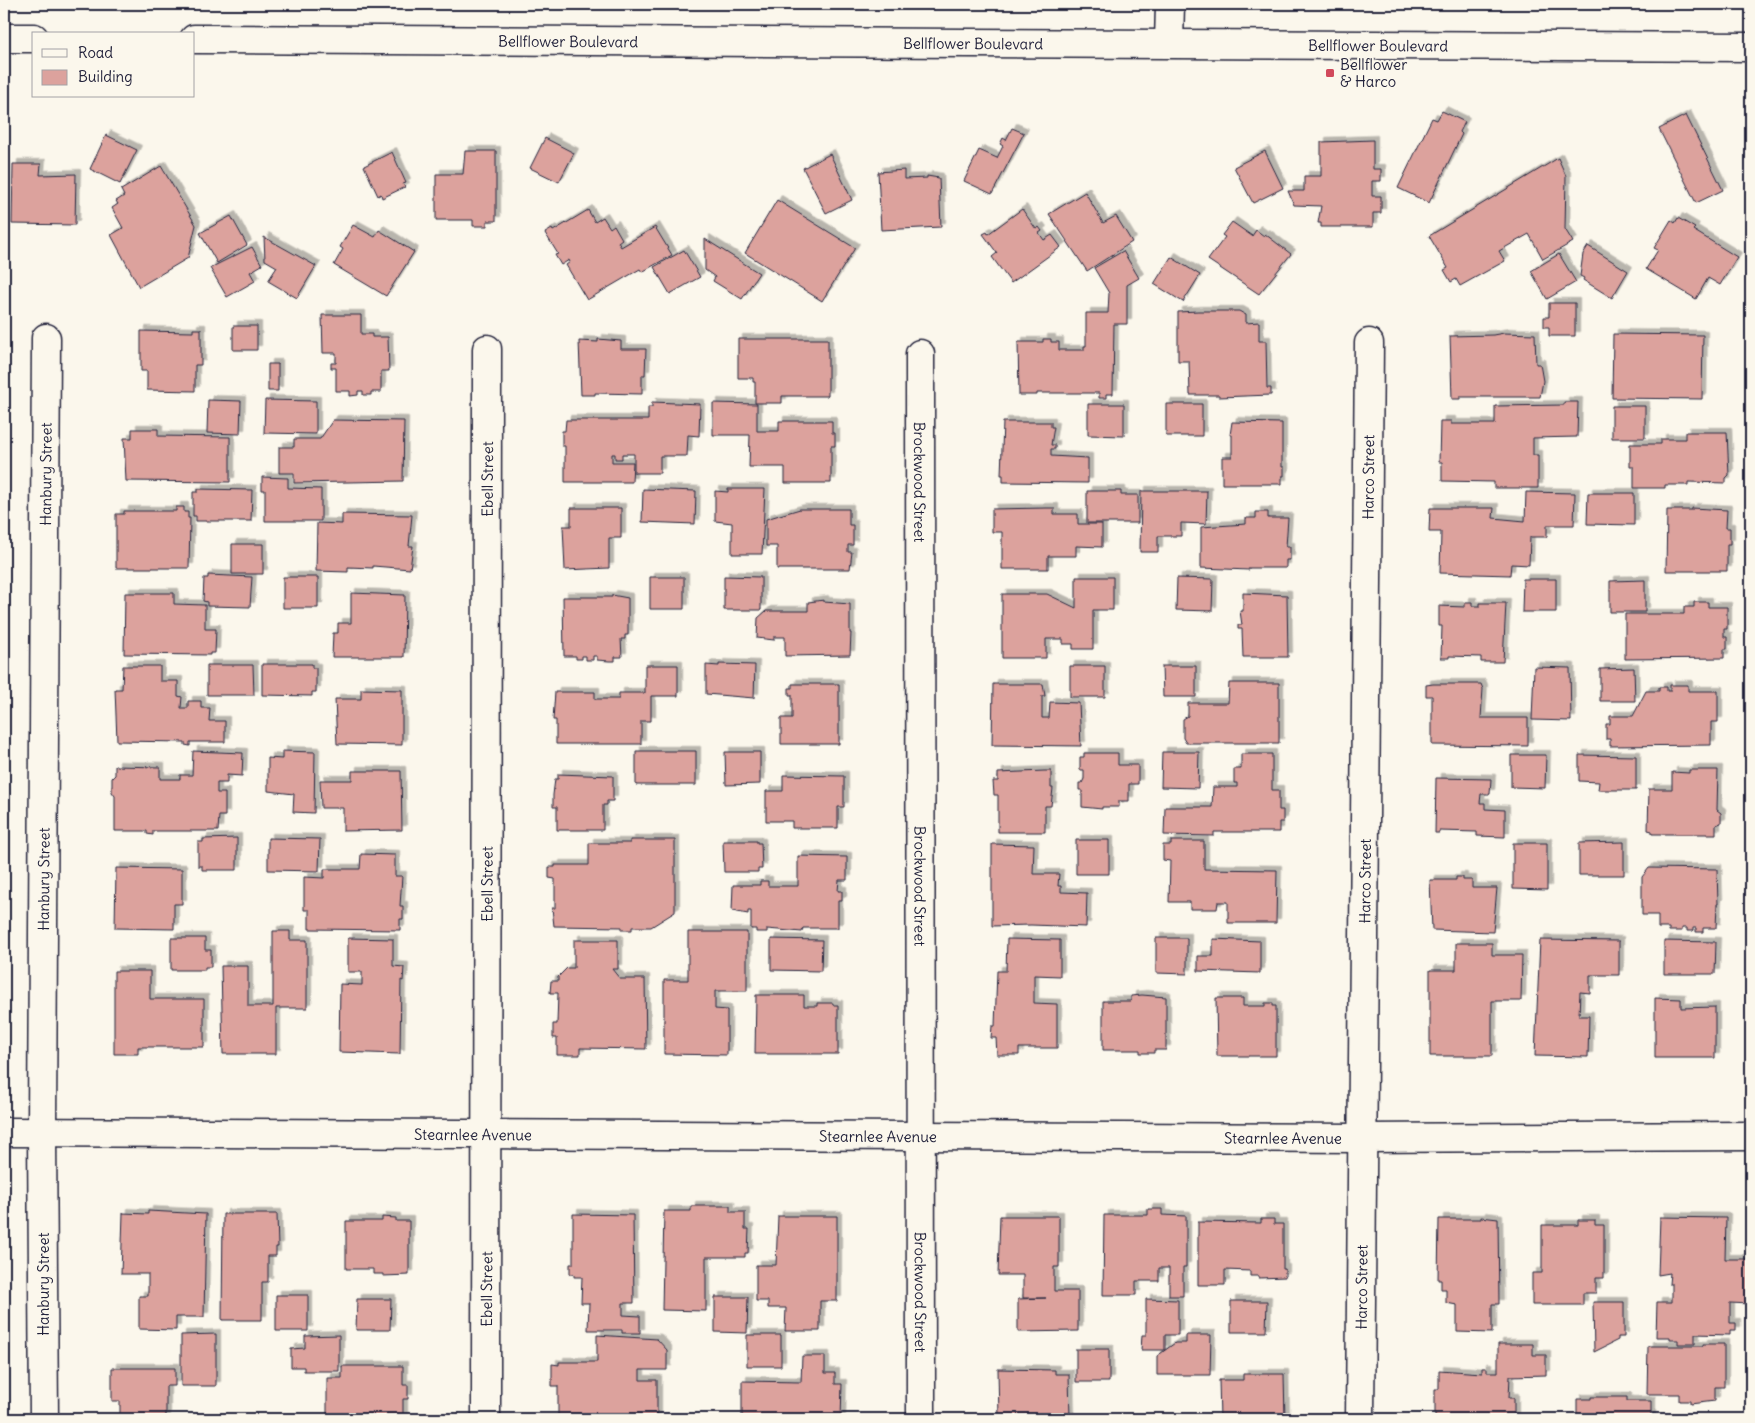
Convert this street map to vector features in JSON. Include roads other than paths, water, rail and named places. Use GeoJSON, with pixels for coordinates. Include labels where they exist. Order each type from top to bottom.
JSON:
{"type":"FeatureCollection","features":[{"type":"Feature","properties":{"kind":"street"},"geometry":{"type":"LineString","coordinates":[[1170,4],[1170,43]]}},
{"type":"Feature","properties":{"kind":"street"},"geometry":{"type":"LineString","coordinates":[[4,38],[32,38]]}},
{"type":"Feature","properties":{"kind":"street","name":"Bellflower Boulevard"},"geometry":{"type":"LineString","coordinates":[[195,39],[1751,47]]}},
{"type":"Feature","properties":{"kind":"street","name":"Hanbury Street"},"geometry":{"type":"LineString","coordinates":[[44,1419],[42,1132],[46,338]]}},
{"type":"Feature","properties":{"kind":"street","name":"Harco Street"},"geometry":{"type":"LineString","coordinates":[[1360,1419],[1369,343]]}},
{"type":"Feature","properties":{"kind":"street","name":"Ebell Street"},"geometry":{"type":"LineString","coordinates":[[486,1419],[487,349]]}},
{"type":"Feature","properties":{"kind":"street","name":"Brockwood Street"},"geometry":{"type":"LineString","coordinates":[[920,354],[921,1419]]}},
{"type":"Feature","properties":{"kind":"street","name":"Stearnlee Avenue"},"geometry":{"type":"LineString","coordinates":[[4,1132],[920,1134],[1361,1138],[1751,1136]]}},
{"type":"Feature","properties":{"kind":"place","name":"Bellflower & Harco"},"geometry":{"type":"Point","coordinates":[1330,73]}}]}
